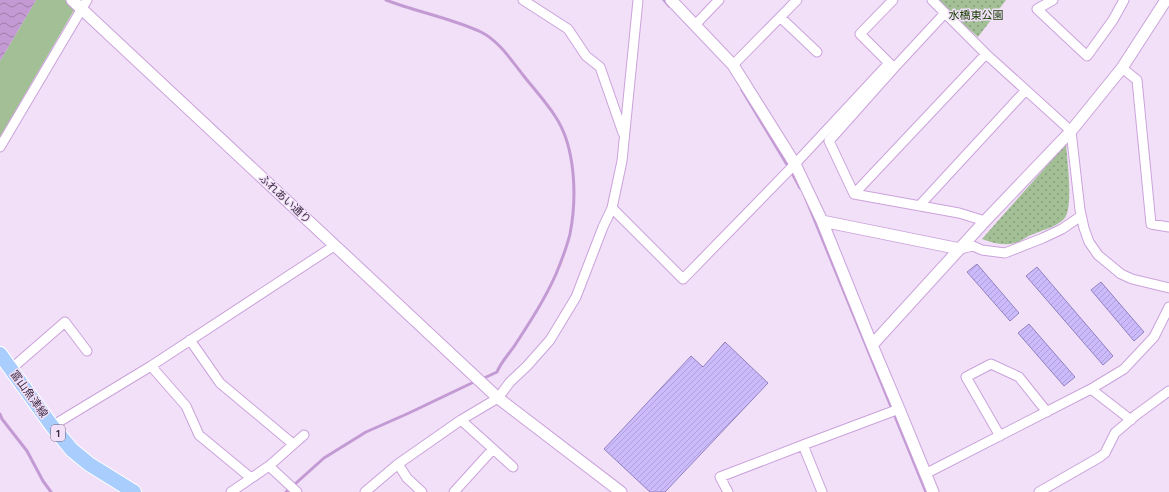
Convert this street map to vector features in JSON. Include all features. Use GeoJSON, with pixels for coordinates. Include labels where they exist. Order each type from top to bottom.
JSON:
{"type":"FeatureCollection","features":[{"type":"Feature","properties":{"kind":"main road","name":"富山魚津線"},"geometry":{"type":"LineString","coordinates":[[0,354],[52,426],[72,450],[89,464],[134,492]]}},
{"type":"Feature","properties":{"kind":"street"},"geometry":{"type":"LineString","coordinates":[[524,0],[568,29],[586,56],[600,67],[624,136]]}},
{"type":"Feature","properties":{"kind":"street"},"geometry":{"type":"LineString","coordinates":[[365,492],[398,464],[461,420],[498,398],[510,382],[527,366],[550,340],[576,297],[603,227],[612,208],[622,161],[638,0]]}},
{"type":"Feature","properties":{"kind":"street"},"geometry":{"type":"LineString","coordinates":[[671,0],[733,65],[795,164],[822,221],[933,492]]}},
{"type":"Feature","properties":{"kind":"street"},"geometry":{"type":"LineString","coordinates":[[695,25],[719,0]]}},
{"type":"Feature","properties":{"kind":"street"},"geometry":{"type":"LineString","coordinates":[[733,65],[797,0]]}},
{"type":"Feature","properties":{"kind":"street"},"geometry":{"type":"LineString","coordinates":[[891,65],[860,34],[893,0]]}},
{"type":"Feature","properties":{"kind":"street"},"geometry":{"type":"LineString","coordinates":[[932,0],[986,54],[1071,131],[1084,228],[1089,242],[1098,255],[1121,274],[1132,279],[1169,288]]}},
{"type":"Feature","properties":{"kind":"street"},"geometry":{"type":"LineString","coordinates":[[1053,0],[1036,9],[1087,56],[1113,20],[1124,0]]}},
{"type":"Feature","properties":{"kind":"street"},"geometry":{"type":"LineString","coordinates":[[872,345],[985,221],[1071,131],[1122,68],[1165,0],[1169,2]]}},
{"type":"Feature","properties":{"kind":"street"},"geometry":{"type":"LineString","coordinates":[[0,147],[79,3]]}},
{"type":"Feature","properties":{"kind":"street","name":"ふれあい通り"},"geometry":{"type":"LineString","coordinates":[[79,3],[334,246],[498,398],[621,492]]}},
{"type":"Feature","properties":{"kind":"street"},"geometry":{"type":"LineString","coordinates":[[612,208],[683,279],[891,65],[945,13]]}},
{"type":"Feature","properties":{"kind":"street"},"geometry":{"type":"LineString","coordinates":[[780,18],[817,52]]}},
{"type":"Feature","properties":{"kind":"street"},"geometry":{"type":"LineString","coordinates":[[854,194],[986,54]]}},
{"type":"Feature","properties":{"kind":"street"},"geometry":{"type":"LineString","coordinates":[[854,194],[829,141],[891,65]]}},
{"type":"Feature","properties":{"kind":"street"},"geometry":{"type":"LineString","coordinates":[[1122,68],[1137,80],[1151,224],[1169,227]]}},
{"type":"Feature","properties":{"kind":"street"},"geometry":{"type":"LineString","coordinates":[[919,206],[1026,90]]}},
{"type":"Feature","properties":{"kind":"street"},"geometry":{"type":"LineString","coordinates":[[854,194],[959,213],[985,221]]}},
{"type":"Feature","properties":{"kind":"street"},"geometry":{"type":"LineString","coordinates":[[822,221],[960,249],[973,246],[982,250],[1005,252],[1043,238],[1062,229],[1082,216]]}},
{"type":"Feature","properties":{"kind":"street"},"geometry":{"type":"LineString","coordinates":[[52,426],[150,366],[334,246]]}},
{"type":"Feature","properties":{"kind":"street"},"geometry":{"type":"LineString","coordinates":[[926,474],[1091,389],[1124,369],[1154,336],[1169,307]]}},
{"type":"Feature","properties":{"kind":"street"},"geometry":{"type":"LineString","coordinates":[[11,369],[65,322],[87,350]]}},
{"type":"Feature","properties":{"kind":"street"},"geometry":{"type":"LineString","coordinates":[[190,340],[220,383],[293,444]]}},
{"type":"Feature","properties":{"kind":"street"},"geometry":{"type":"LineString","coordinates":[[1000,436],[966,377],[990,364],[1018,377],[1047,412]]}},
{"type":"Feature","properties":{"kind":"street"},"geometry":{"type":"LineString","coordinates":[[150,366],[186,406],[198,435],[250,478]]}},
{"type":"Feature","properties":{"kind":"street"},"geometry":{"type":"LineString","coordinates":[[1091,389],[1131,420]]}},
{"type":"Feature","properties":{"kind":"street"},"geometry":{"type":"LineString","coordinates":[[1039,492],[1100,457],[1105,453],[1115,433],[1169,393]]}},
{"type":"Feature","properties":{"kind":"street"},"geometry":{"type":"LineString","coordinates":[[728,492],[720,477],[803,444],[899,409]]}},
{"type":"Feature","properties":{"kind":"street"},"geometry":{"type":"LineString","coordinates":[[461,420],[513,467]]}},
{"type":"Feature","properties":{"kind":"street"},"geometry":{"type":"LineString","coordinates":[[231,492],[269,466],[304,435]]}},
{"type":"Feature","properties":{"kind":"street"},"geometry":{"type":"LineString","coordinates":[[803,444],[822,492]]}},
{"type":"Feature","properties":{"kind":"street"},"geometry":{"type":"LineString","coordinates":[[454,492],[493,449]]}},
{"type":"Feature","properties":{"kind":"street"},"geometry":{"type":"LineString","coordinates":[[398,464],[407,478],[422,492]]}},
{"type":"Feature","properties":{"kind":"street"},"geometry":{"type":"LineString","coordinates":[[269,466],[297,492]]}},
{"type":"Feature","properties":{"kind":"green space"},"geometry":{"type":"Polygon","coordinates":[[[36,0],[80,0],[0,137],[0,61],[36,0]]]}},
{"type":"Feature","properties":{"kind":"green space","name":"水橋東公園"},"geometry":{"type":"Polygon","coordinates":[[[936,0],[1006,0],[978,37],[936,0]]]}},
{"type":"Feature","properties":{"kind":"green space"},"geometry":{"type":"Polygon","coordinates":[[[1066,144],[1069,205],[1064,219],[1053,227],[1015,243],[998,244],[982,239],[1066,144]]]}},
{"type":"Feature","properties":{"kind":"water"},"geometry":{"type":"Polygon","coordinates":[[[0,0],[36,0],[0,61],[0,0]]]}},
{"type":"Feature","properties":{"kind":"building"},"geometry":{"type":"Polygon","coordinates":[[[977,264],[1019,313],[1010,321],[967,272],[977,264]]]}},
{"type":"Feature","properties":{"kind":"building"},"geometry":{"type":"Polygon","coordinates":[[[1037,267],[1113,356],[1103,365],[1026,276],[1037,267]]]}},
{"type":"Feature","properties":{"kind":"building"},"geometry":{"type":"Polygon","coordinates":[[[1101,282],[1144,332],[1134,341],[1091,290],[1101,282]]]}},
{"type":"Feature","properties":{"kind":"building"},"geometry":{"type":"Polygon","coordinates":[[[1029,324],[1075,377],[1064,386],[1018,333],[1029,324]]]}},
{"type":"Feature","properties":{"kind":"building"},"geometry":{"type":"Polygon","coordinates":[[[725,342],[768,383],[665,492],[650,492],[604,449],[691,356],[703,367],[725,342]]]}},
{"type":"Feature","properties":{"kind":"waterway"},"geometry":{"type":"LineString","coordinates":[[386,0],[470,27],[493,40],[509,57],[555,116],[562,128],[571,157],[574,205],[570,234],[556,274],[532,319],[497,372],[482,379]]}},
{"type":"Feature","properties":{"kind":"waterway"},"geometry":{"type":"LineString","coordinates":[[664,0],[669,6]]}},
{"type":"Feature","properties":{"kind":"waterway"},"geometry":{"type":"LineString","coordinates":[[742,90],[800,188]]}},
{"type":"Feature","properties":{"kind":"waterway"},"geometry":{"type":"LineString","coordinates":[[806,199],[926,492]]}},
{"type":"Feature","properties":{"kind":"waterway"},"geometry":{"type":"LineString","coordinates":[[286,492],[324,458],[366,432],[476,381]]}},
{"type":"Feature","properties":{"kind":"waterway"},"geometry":{"type":"LineString","coordinates":[[0,414],[2,419],[27,451],[43,481],[51,492]]}}]}
